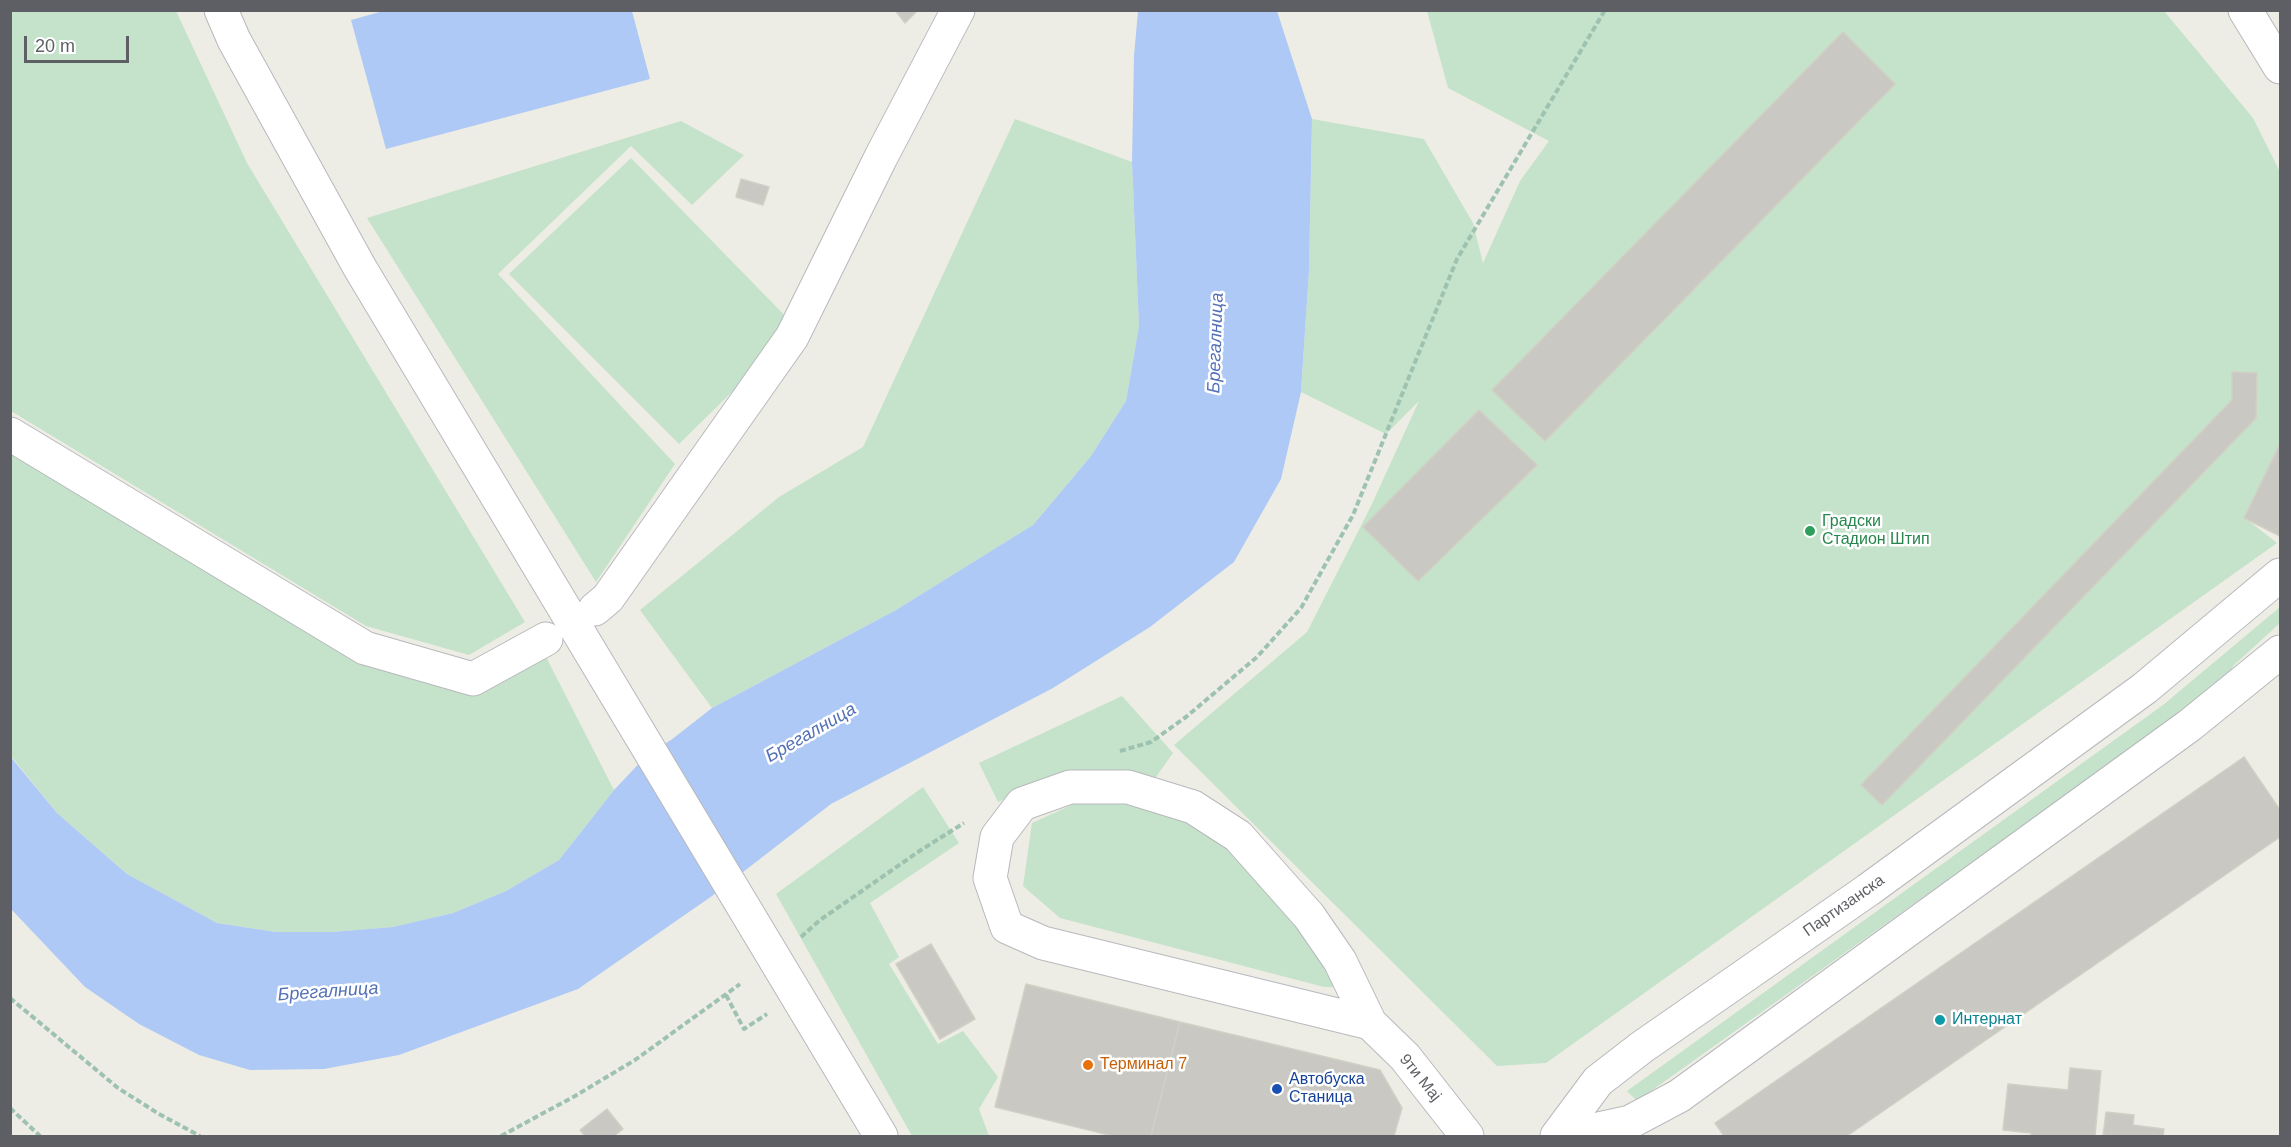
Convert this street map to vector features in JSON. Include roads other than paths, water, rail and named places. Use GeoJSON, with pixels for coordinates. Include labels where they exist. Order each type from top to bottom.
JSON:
{"type":"FeatureCollection","features":[{"type":"Feature","properties":{"kind":"street"},"geometry":{"type":"LineString","coordinates":[[221,10],[234,40],[360,268],[881,1137]]}},
{"type":"Feature","properties":{"kind":"street"},"geometry":{"type":"LineString","coordinates":[[595,609],[608,598],[792,337],[881,157],[958,10]]}},
{"type":"Feature","properties":{"kind":"street"},"geometry":{"type":"LineString","coordinates":[[2245,10],[2280,67]]}},
{"type":"Feature","properties":{"kind":"street"},"geometry":{"type":"LineString","coordinates":[[10,434],[365,648],[473,679],[546,639]]}},
{"type":"Feature","properties":{"kind":"street","name":"Партизанска"},"geometry":{"type":"LineString","coordinates":[[1557,1137],[1598,1081],[1633,1053],[1868,890],[2145,688],[2280,575]]}},
{"type":"Feature","properties":{"kind":"street"},"geometry":{"type":"LineString","coordinates":[[1566,1137],[1630,1122],[1679,1096],[2190,725],[2280,652]]}},
{"type":"Feature","properties":{"kind":"street"},"geometry":{"type":"LineString","coordinates":[[1070,787],[1128,788],[1193,807],[1238,836],[1309,916],[1340,961],[1370,1023],[1043,942],[1007,927],[990,878],[997,837],[1022,804],[1070,787]]}},
{"type":"Feature","properties":{"kind":"street","name":"9ти Мај"},"geometry":{"type":"LineString","coordinates":[[1370,1023],[1405,1057],[1467,1137]]}},
{"type":"Feature","properties":{"kind":"water"},"geometry":{"type":"Polygon","coordinates":[[[387,10],[632,11],[650,79],[386,149],[351,20],[387,10]]]}},
{"type":"Feature","properties":{"kind":"water","name":"Брегалница"},"geometry":{"type":"Polygon","coordinates":[[[1138,11],[1277,11],[1312,119],[1309,270],[1301,392],[1281,479],[1234,562],[1150,627],[1053,688],[831,804],[712,896],[578,989],[399,1055],[324,1069],[250,1070],[199,1055],[139,1024],[85,987],[11,909],[10,756],[57,813],[127,874],[217,923],[276,932],[332,932],[393,927],[453,913],[506,891],[559,860],[614,790],[649,753],[671,740],[712,708],[896,610],[1033,525],[1091,456],[1126,401],[1139,326],[1132,162],[1134,56],[1138,11]]]}},
{"type":"Feature","properties":{"kind":"place","name":"Градски Стадион Штип"},"geometry":{"type":"Point","coordinates":[1810,531]}},
{"type":"Feature","properties":{"kind":"place","name":"Интернат"},"geometry":{"type":"Point","coordinates":[1940,1020]}},
{"type":"Feature","properties":{"kind":"place","name":"Терминал 7"},"geometry":{"type":"Point","coordinates":[1088,1065]}},
{"type":"Feature","properties":{"kind":"place","name":"Автобуска Станица"},"geometry":{"type":"Point","coordinates":[1277,1089]}}]}
